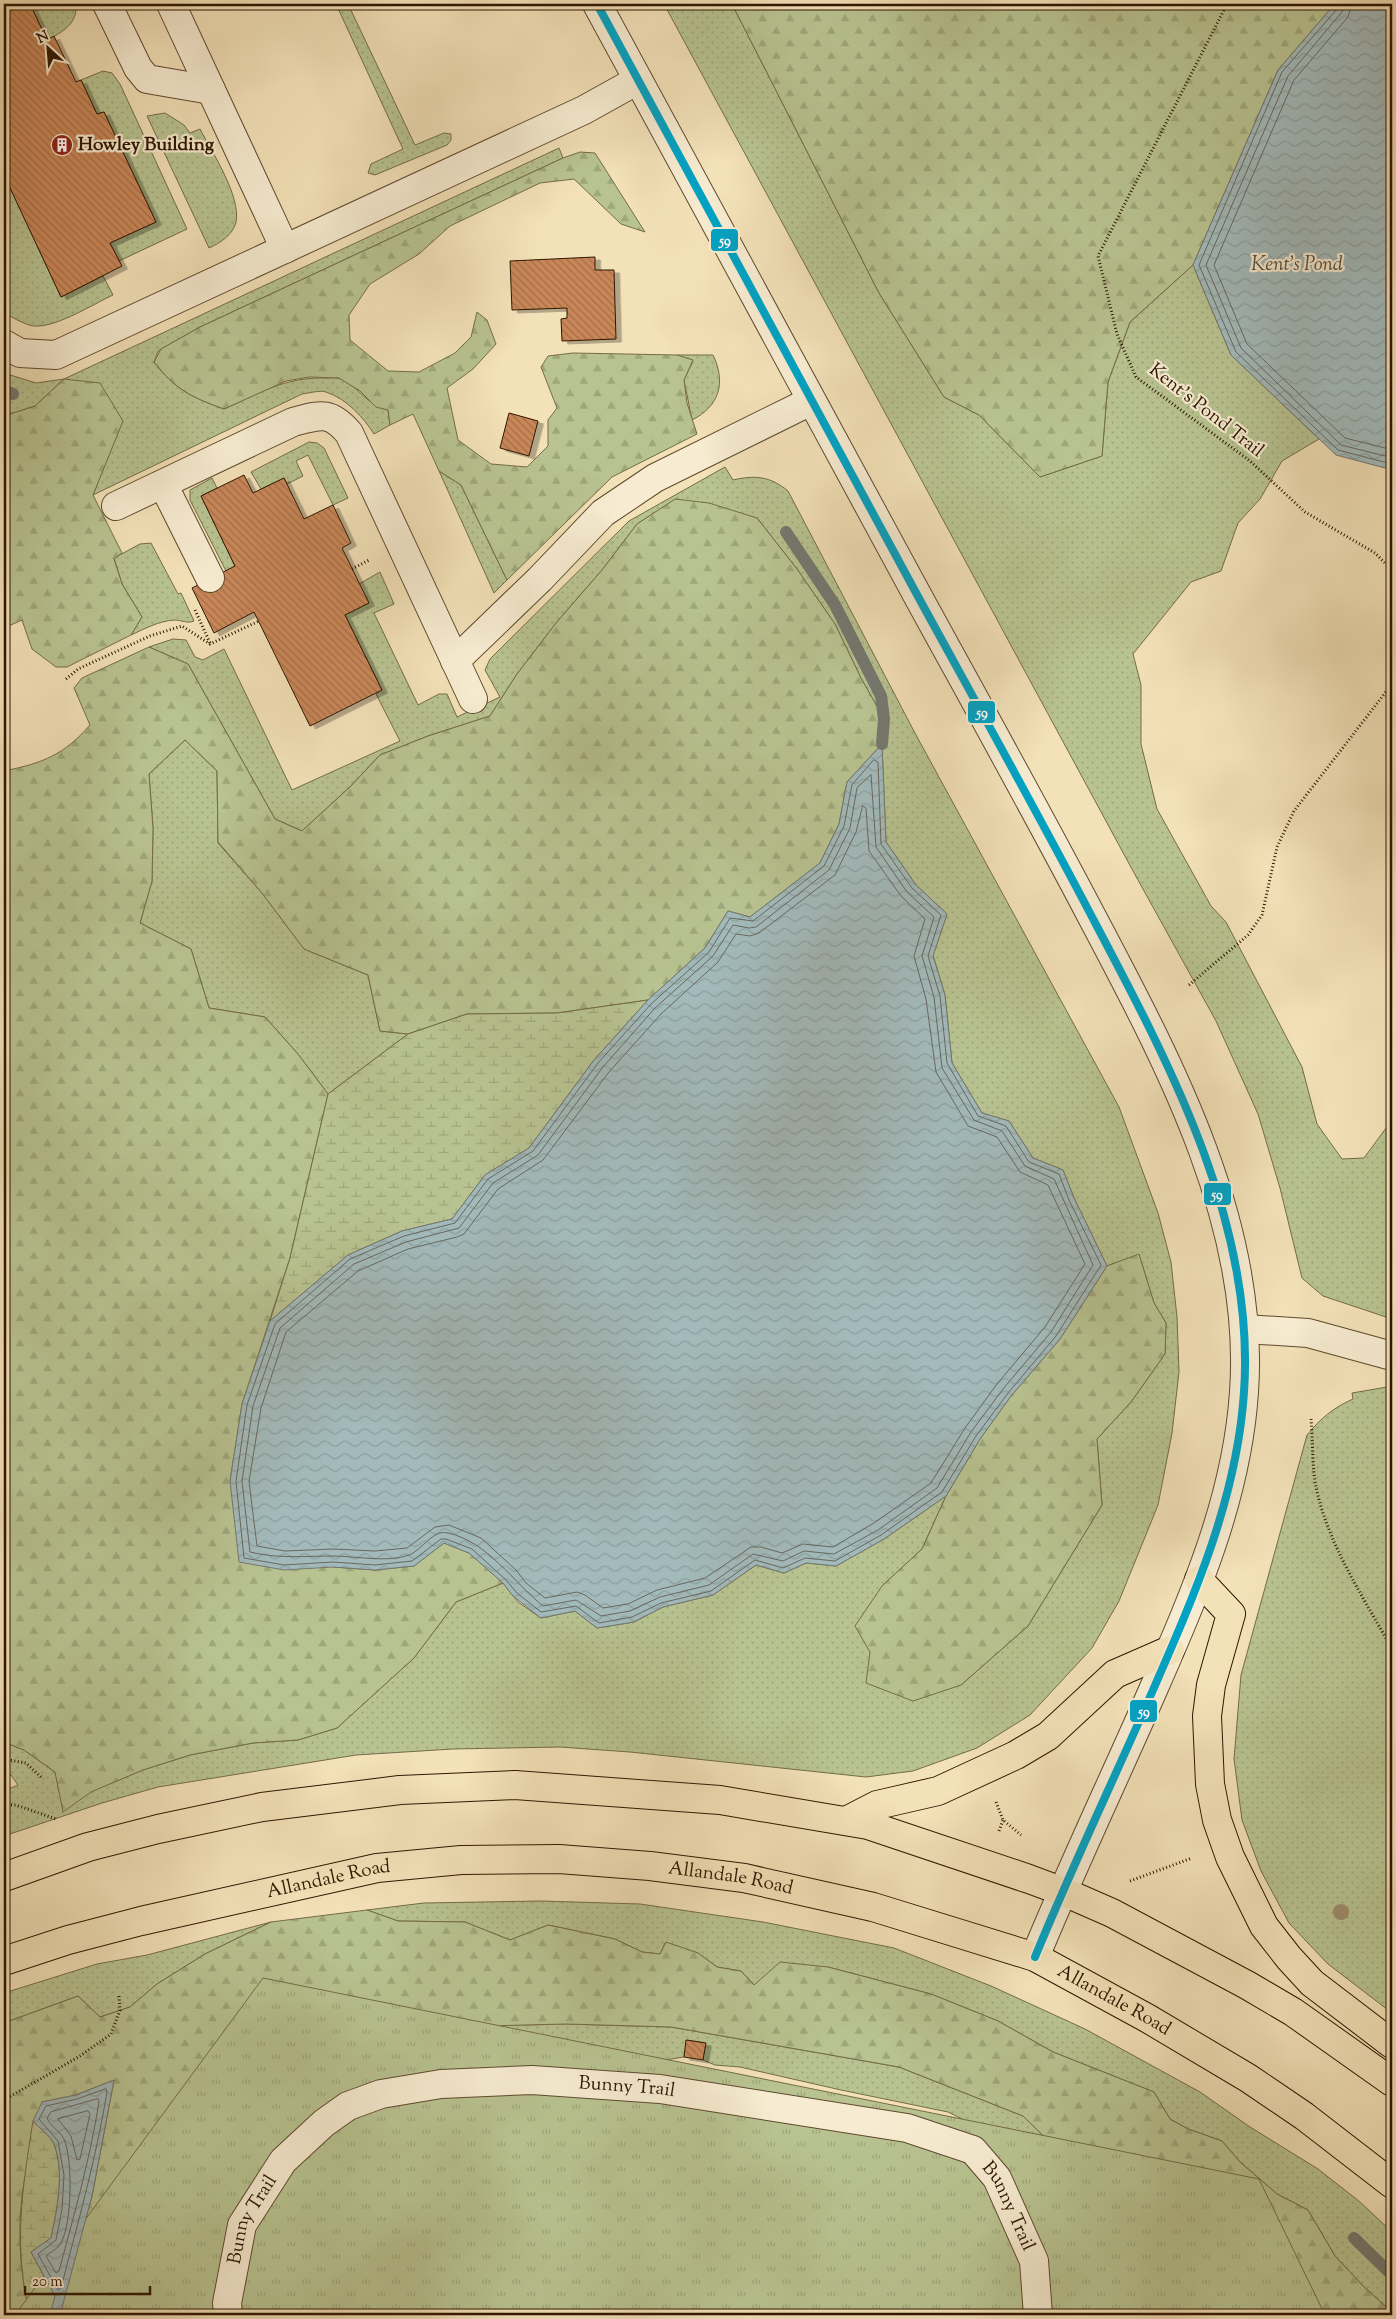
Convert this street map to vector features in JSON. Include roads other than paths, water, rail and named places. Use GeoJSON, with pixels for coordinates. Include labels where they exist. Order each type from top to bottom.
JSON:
{"type":"FeatureCollection","features":[{"type":"Feature","properties":{"kind":"main road"},"geometry":{"type":"LineString","coordinates":[[1199,1580],[1230,1614],[1211,1685],[1207,1716],[1210,1784],[1217,1820],[1230,1857],[1264,1926],[1289,1958],[1312,1983],[1392,2044]]}},
{"type":"Feature","properties":{"kind":"main road"},"geometry":{"type":"LineString","coordinates":[[846,1820],[877,1805],[938,1791],[1016,1754],[1048,1736],[1115,1674],[1170,1650]]}},
{"type":"Feature","properties":{"kind":"main road"},"geometry":{"type":"LineString","coordinates":[[4,1877],[88,1847],[158,1829],[262,1807],[400,1790],[515,1784],[720,1800],[846,1820],[912,1839],[1064,1892],[1112,1913],[1247,1985],[1293,2012],[1392,2082]]}},
{"type":"Feature","properties":{"kind":"main road","name":"Allandale Road"},"geometry":{"type":"LineString","coordinates":[[4,1961],[68,1940],[141,1921],[376,1868],[461,1860],[559,1859],[650,1866],[744,1878],[874,1908],[1035,1957],[1147,2018],[1248,2078],[1304,2116],[1392,2184]]}},
{"type":"Feature","properties":{"kind":"street"},"geometry":{"type":"LineString","coordinates":[[107,4],[138,68],[147,79],[211,90]]}},
{"type":"Feature","properties":{"kind":"street"},"geometry":{"type":"LineString","coordinates":[[171,4],[285,248]]}},
{"type":"Feature","properties":{"kind":"street"},"geometry":{"type":"LineString","coordinates":[[597,4],[811,401],[1073,880],[1152,1030],[1178,1088],[1205,1158],[1237,1269],[1245,1329],[1244,1389],[1233,1474],[1223,1514],[1199,1580],[1170,1650],[1035,1957]]}},
{"type":"Feature","properties":{"kind":"street"},"geometry":{"type":"LineString","coordinates":[[4,344],[20,353],[56,355],[584,110],[638,80]]}},
{"type":"Feature","properties":{"kind":"street"},"geometry":{"type":"LineString","coordinates":[[455,661],[540,579],[604,513],[655,478],[811,401]]}},
{"type":"Feature","properties":{"kind":"street"},"geometry":{"type":"LineString","coordinates":[[116,506],[293,422],[318,416],[337,420],[349,433],[473,699]]}},
{"type":"Feature","properties":{"kind":"street"},"geometry":{"type":"LineString","coordinates":[[163,484],[210,578]]}},
{"type":"Feature","properties":{"kind":"street"},"geometry":{"type":"LineString","coordinates":[[1245,1329],[1308,1333],[1392,1356]]}},
{"type":"Feature","properties":{"kind":"street","name":"Bunny Trail"},"geometry":{"type":"LineString","coordinates":[[228,2315],[227,2303],[242,2225],[283,2161],[324,2123],[348,2106],[381,2094],[441,2084],[532,2080],[660,2089],[907,2128],[973,2150],[997,2178],[1034,2261],[1038,2315]]}},
{"type":"Feature","properties":{"kind":"water","name":"Kent's Pond"},"geometry":{"type":"Polygon","coordinates":[[[1339,4],[1392,4],[1392,466],[1385,468],[1336,455],[1231,355],[1193,265],[1278,70],[1333,6],[1339,4]]]}},
{"type":"Feature","properties":{"kind":"water"},"geometry":{"type":"Polygon","coordinates":[[[882,744],[886,842],[916,885],[947,914],[933,956],[945,995],[952,1063],[982,1113],[1009,1121],[1033,1158],[1063,1170],[1074,1198],[1107,1266],[1060,1339],[1011,1396],[980,1439],[946,1496],[884,1539],[836,1566],[806,1563],[784,1573],[756,1565],[713,1595],[663,1607],[634,1622],[597,1628],[575,1611],[541,1618],[513,1596],[503,1583],[469,1553],[444,1543],[414,1566],[375,1570],[333,1567],[284,1570],[239,1562],[230,1481],[242,1404],[270,1321],[348,1255],[402,1231],[452,1219],[485,1175],[529,1148],[594,1060],[648,1000],[705,948],[728,911],[750,917],[820,863],[839,824],[847,782],[882,744]]]}},
{"type":"Feature","properties":{"kind":"water"},"geometry":{"type":"Polygon","coordinates":[[[114,2080],[92,2196],[60,2315],[50,2315],[55,2296],[31,2252],[51,2238],[59,2191],[59,2167],[54,2144],[48,2135],[33,2121],[42,2102],[76,2095],[114,2080]]]}},
{"type":"Feature","properties":{"kind":"waterway"},"geometry":{"type":"LineString","coordinates":[[4,390],[13,394]]}},
{"type":"Feature","properties":{"kind":"waterway"},"geometry":{"type":"LineString","coordinates":[[786,532],[835,605],[881,696],[884,719],[882,744]]}},
{"type":"Feature","properties":{"kind":"waterway"},"geometry":{"type":"LineString","coordinates":[[1354,2238],[1392,2275]]}},
{"type":"Feature","properties":{"kind":"place","name":"Howley Building"},"geometry":{"type":"Point","coordinates":[62,145]}}]}
